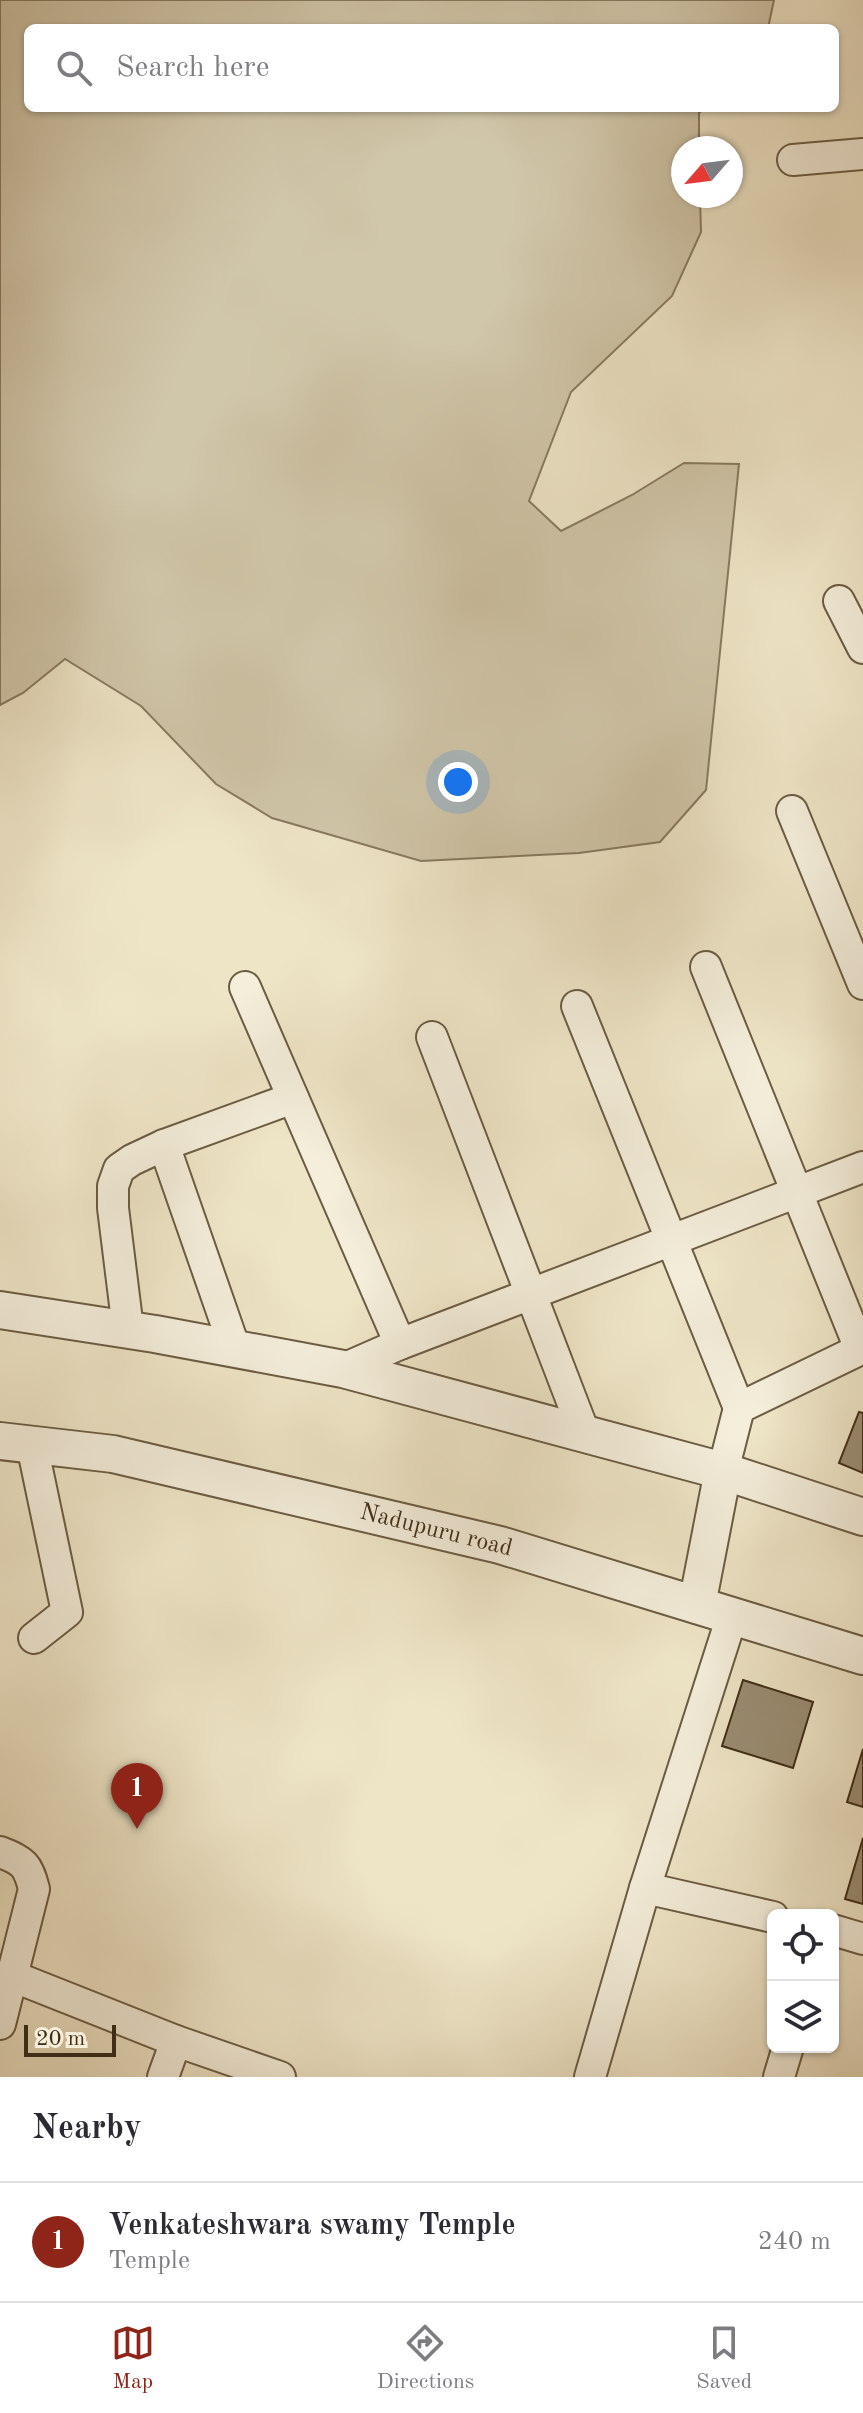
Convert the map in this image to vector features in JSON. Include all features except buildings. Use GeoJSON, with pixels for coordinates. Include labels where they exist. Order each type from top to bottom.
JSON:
{"type":"FeatureCollection","features":[{"type":"Feature","properties":{"kind":"street"},"geometry":{"type":"LineString","coordinates":[[793,160],[863,154]]}},
{"type":"Feature","properties":{"kind":"street"},"geometry":{"type":"LineString","coordinates":[[839,601],[863,648]]}},
{"type":"Feature","properties":{"kind":"street"},"geometry":{"type":"LineString","coordinates":[[792,811],[863,984]]}},
{"type":"Feature","properties":{"kind":"street"},"geometry":{"type":"LineString","coordinates":[[706,967],[862,1348],[739,1408]]}},
{"type":"Feature","properties":{"kind":"street"},"geometry":{"type":"LineString","coordinates":[[245,987],[400,1344]]}},
{"type":"Feature","properties":{"kind":"street"},"geometry":{"type":"LineString","coordinates":[[577,1006],[739,1408],[723,1471],[697,1605]]}},
{"type":"Feature","properties":{"kind":"street"},"geometry":{"type":"LineString","coordinates":[[432,1037],[533,1293],[585,1435]]}},
{"type":"Feature","properties":{"kind":"street"},"geometry":{"type":"LineString","coordinates":[[128,1329],[113,1208],[113,1186],[119,1169],[164,1145],[293,1098]]}},
{"type":"Feature","properties":{"kind":"street"},"geometry":{"type":"LineString","coordinates":[[164,1145],[235,1349]]}},
{"type":"Feature","properties":{"kind":"street"},"geometry":{"type":"LineString","coordinates":[[343,1369],[400,1344],[863,1167]]}},
{"type":"Feature","properties":{"kind":"street"},"geometry":{"type":"LineString","coordinates":[[0,1310],[128,1329],[343,1369],[723,1471],[863,1517]]}},
{"type":"Feature","properties":{"kind":"street"},"geometry":{"type":"LineString","coordinates":[[16,1443],[67,1612],[34,1638]]}},
{"type":"Feature","properties":{"kind":"street","name":"Nadupuru road"},"geometry":{"type":"LineString","coordinates":[[16,1443],[113,1454],[500,1545],[863,1656]]}},
{"type":"Feature","properties":{"kind":"street"},"geometry":{"type":"LineString","coordinates":[[590,2077],[645,1888],[732,1616]]}},
{"type":"Feature","properties":{"kind":"street"},"geometry":{"type":"LineString","coordinates":[[0,1852],[19,1859],[30,1871],[34,1889],[0,2024]]}},
{"type":"Feature","properties":{"kind":"street"},"geometry":{"type":"LineString","coordinates":[[645,1888],[767,1916]]}},
{"type":"Feature","properties":{"kind":"street"},"geometry":{"type":"LineString","coordinates":[[839,1932],[863,1939]]}},
{"type":"Feature","properties":{"kind":"street"},"geometry":{"type":"LineString","coordinates":[[12,1976],[176,2041],[280,2077]]}},
{"type":"Feature","properties":{"kind":"street"},"geometry":{"type":"LineString","coordinates":[[163,2077],[176,2041]]}},
{"type":"Feature","properties":{"kind":"street"},"geometry":{"type":"LineString","coordinates":[[779,2077],[786,2053]]}},
{"type":"Feature","properties":{"kind":"shaded area"},"geometry":{"type":"Polygon","coordinates":[[[0,0],[774,0],[769,24],[24,24],[24,112],[700,112],[699,136],[671,136],[671,208],[700,208],[701,232],[672,296],[571,392],[529,501],[561,531],[632,495],[684,463],[739,464],[706,790],[660,842],[579,853],[421,861],[272,818],[216,784],[141,706],[65,659],[23,693],[0,705],[0,0]]]}},
{"type":"Feature","properties":{"kind":"place","name":"Venkateshwara swamy Temple"},"geometry":{"type":"Point","coordinates":[137,1829]}}]}
